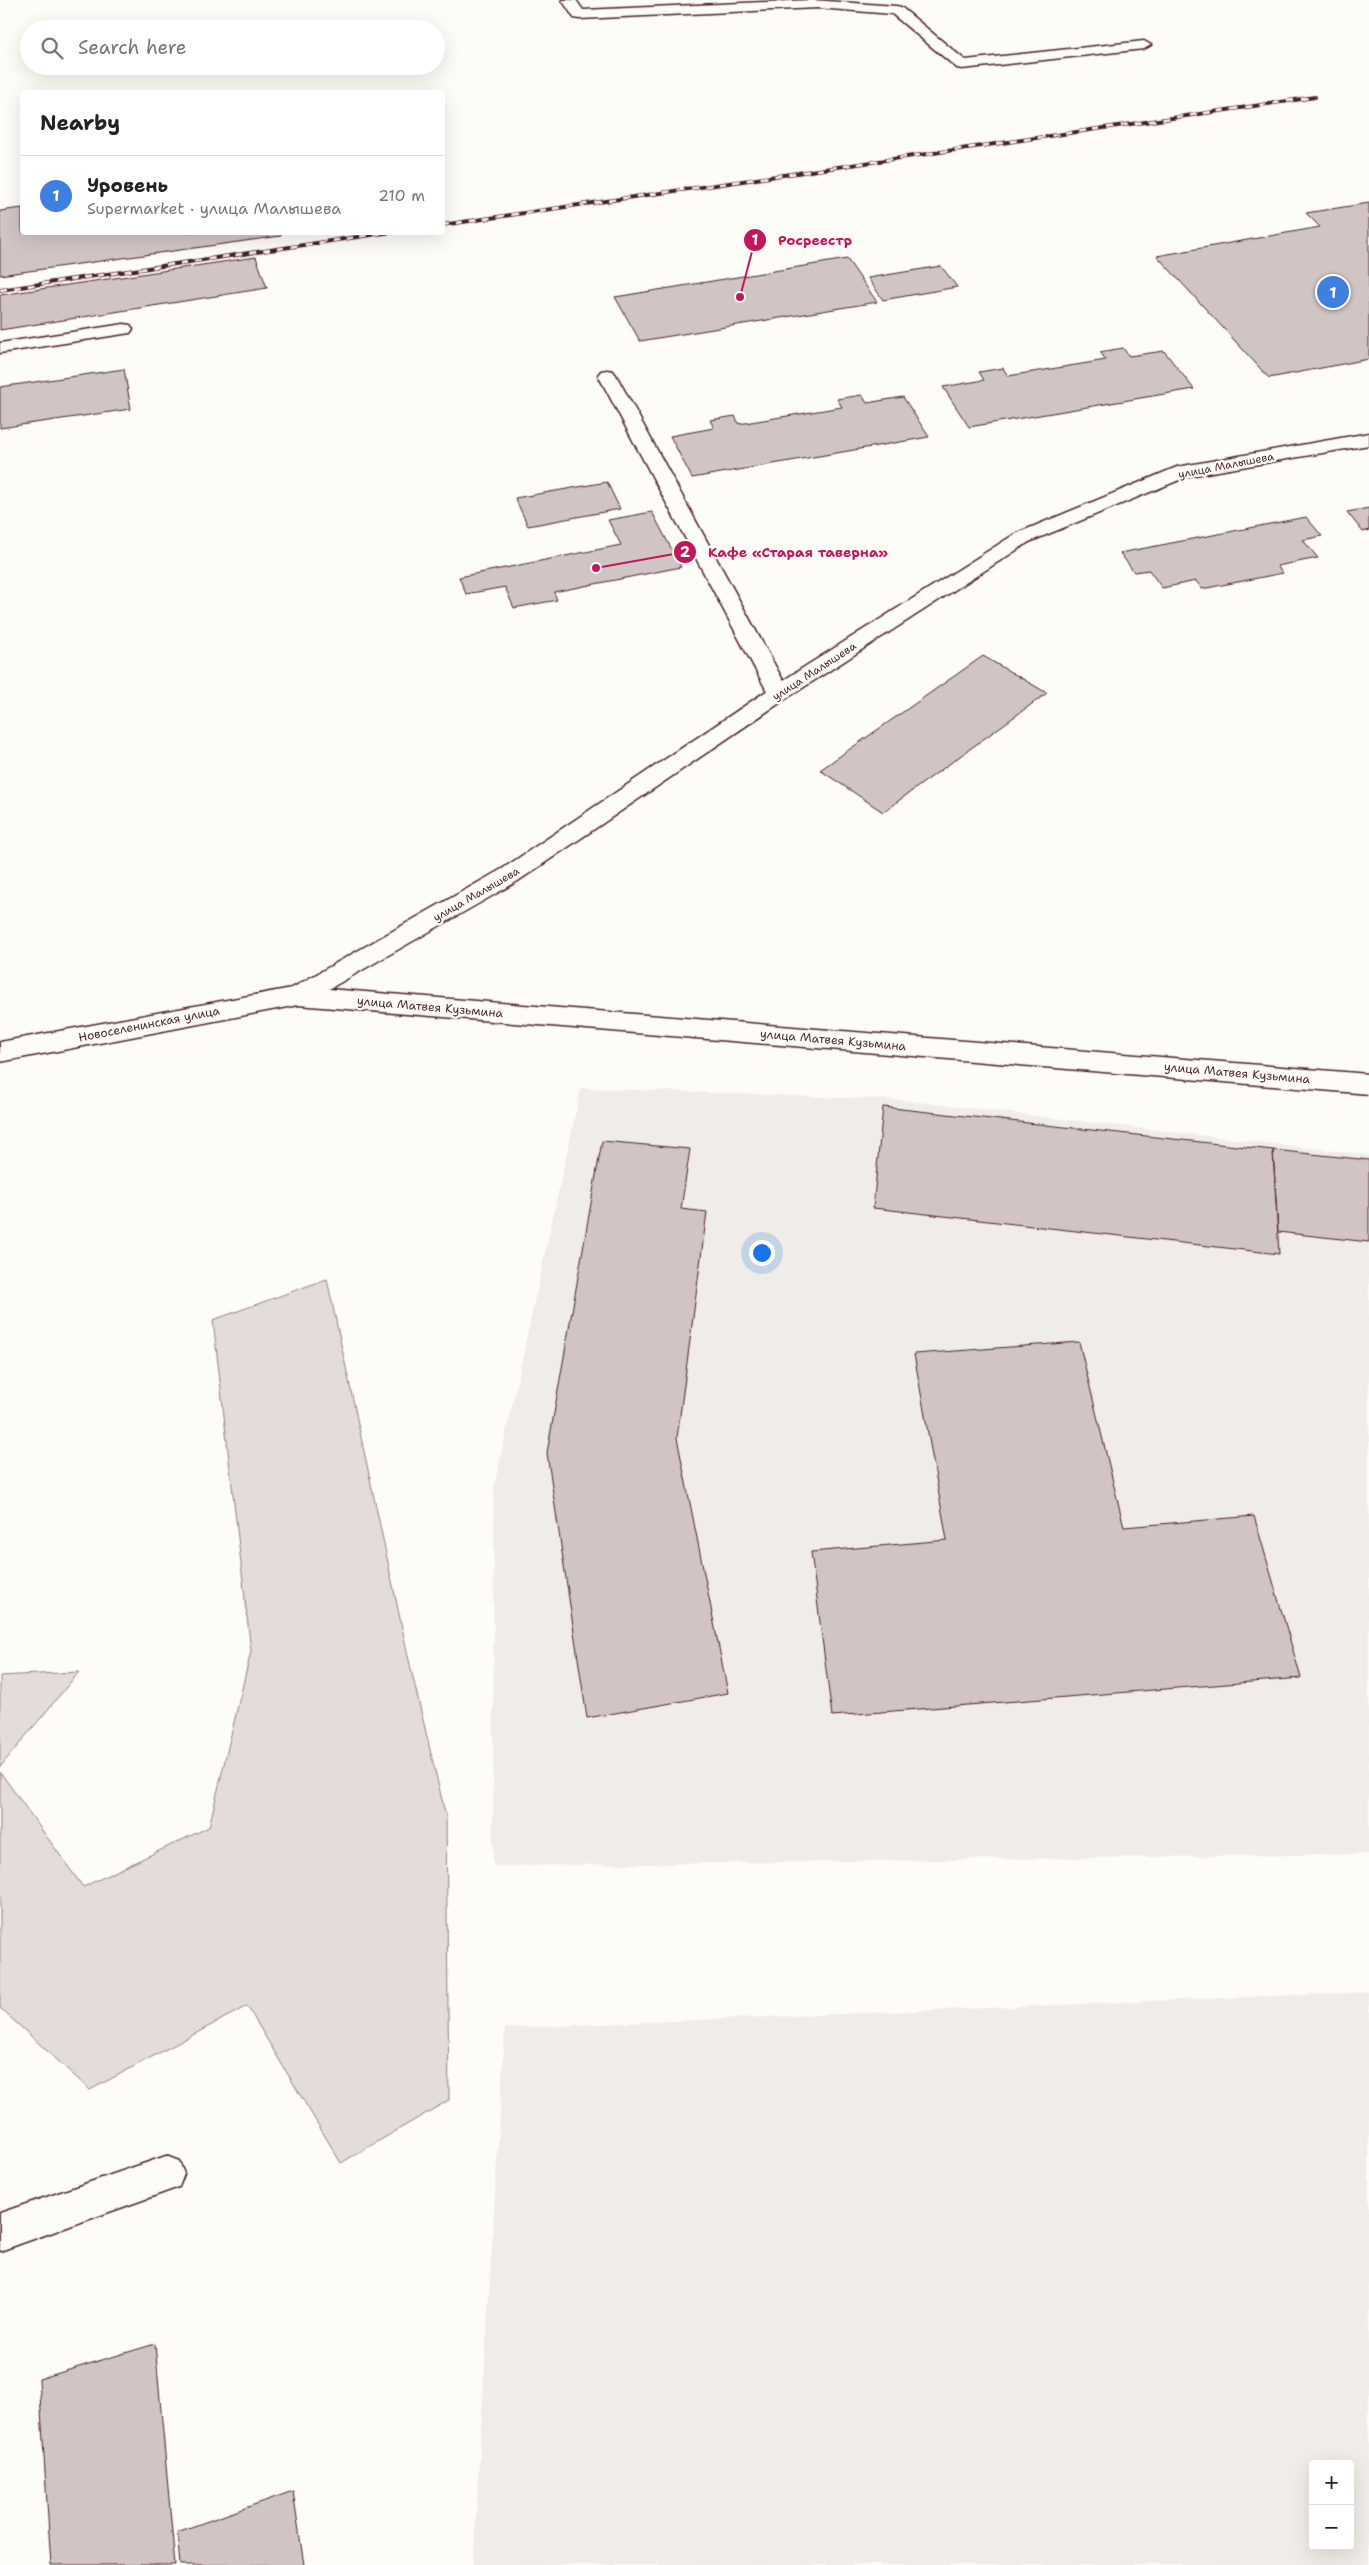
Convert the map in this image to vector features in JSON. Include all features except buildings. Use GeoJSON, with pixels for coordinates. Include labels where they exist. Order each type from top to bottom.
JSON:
{"type":"FeatureCollection","features":[{"type":"Feature","properties":{"kind":"street"},"geometry":{"type":"LineString","coordinates":[[569,0],[579,15],[818,4],[896,10],[962,65],[1144,44]]}},
{"type":"Feature","properties":{"kind":"street"},"geometry":{"type":"LineString","coordinates":[[0,348],[124,329]]}},
{"type":"Feature","properties":{"kind":"street"},"geometry":{"type":"LineString","coordinates":[[607,375],[779,693]]}},
{"type":"Feature","properties":{"kind":"street","name":"улица Малышева"},"geometry":{"type":"LineString","coordinates":[[298,996],[510,875],[779,693],[1022,538],[1184,471],[1369,439]]}},
{"type":"Feature","properties":{"kind":"street","name":"Новоселенинская улица"},"geometry":{"type":"LineString","coordinates":[[0,1052],[298,996]]}},
{"type":"Feature","properties":{"kind":"street","name":"улица Матвея Кузьмина"},"geometry":{"type":"LineString","coordinates":[[298,996],[1369,1084]]}},
{"type":"Feature","properties":{"kind":"street"},"geometry":{"type":"LineString","coordinates":[[0,2232],[166,2174]]}},
{"type":"Feature","properties":{"kind":"shaded area"},"geometry":{"type":"Polygon","coordinates":[[[581,1088],[900,1100],[1369,1155],[1369,1854],[493,1866],[494,1488],[581,1088]]]}},
{"type":"Feature","properties":{"kind":"shaded area"},"geometry":{"type":"Polygon","coordinates":[[[327,1279],[410,1665],[446,1817],[449,2100],[341,2163],[247,2006],[90,2090],[0,2008],[0,1772],[83,1887],[209,1827],[251,1651],[213,1320],[327,1279]]]}},
{"type":"Feature","properties":{"kind":"shaded area"},"geometry":{"type":"Polygon","coordinates":[[[79,1672],[0,1767],[0,1676],[79,1672]]]}},
{"type":"Feature","properties":{"kind":"shaded area"},"geometry":{"type":"Polygon","coordinates":[[[1369,1992],[1369,2565],[473,2565],[505,2028],[1369,1992]]]}},
{"type":"Feature","properties":{"kind":"railway"},"geometry":{"type":"LineString","coordinates":[[445,225],[1315,97]]}},
{"type":"Feature","properties":{"kind":"railway"},"geometry":{"type":"LineString","coordinates":[[0,290],[371,235]]}},
{"type":"Feature","properties":{"kind":"place","name":"Уровень"},"geometry":{"type":"Point","coordinates":[1333,292]}},
{"type":"Feature","properties":{"kind":"place","name":"Росреестр"},"geometry":{"type":"Point","coordinates":[740,297]}},
{"type":"Feature","properties":{"kind":"place","name":"Кафе «Старая таверна»"},"geometry":{"type":"Point","coordinates":[596,568]}}]}
